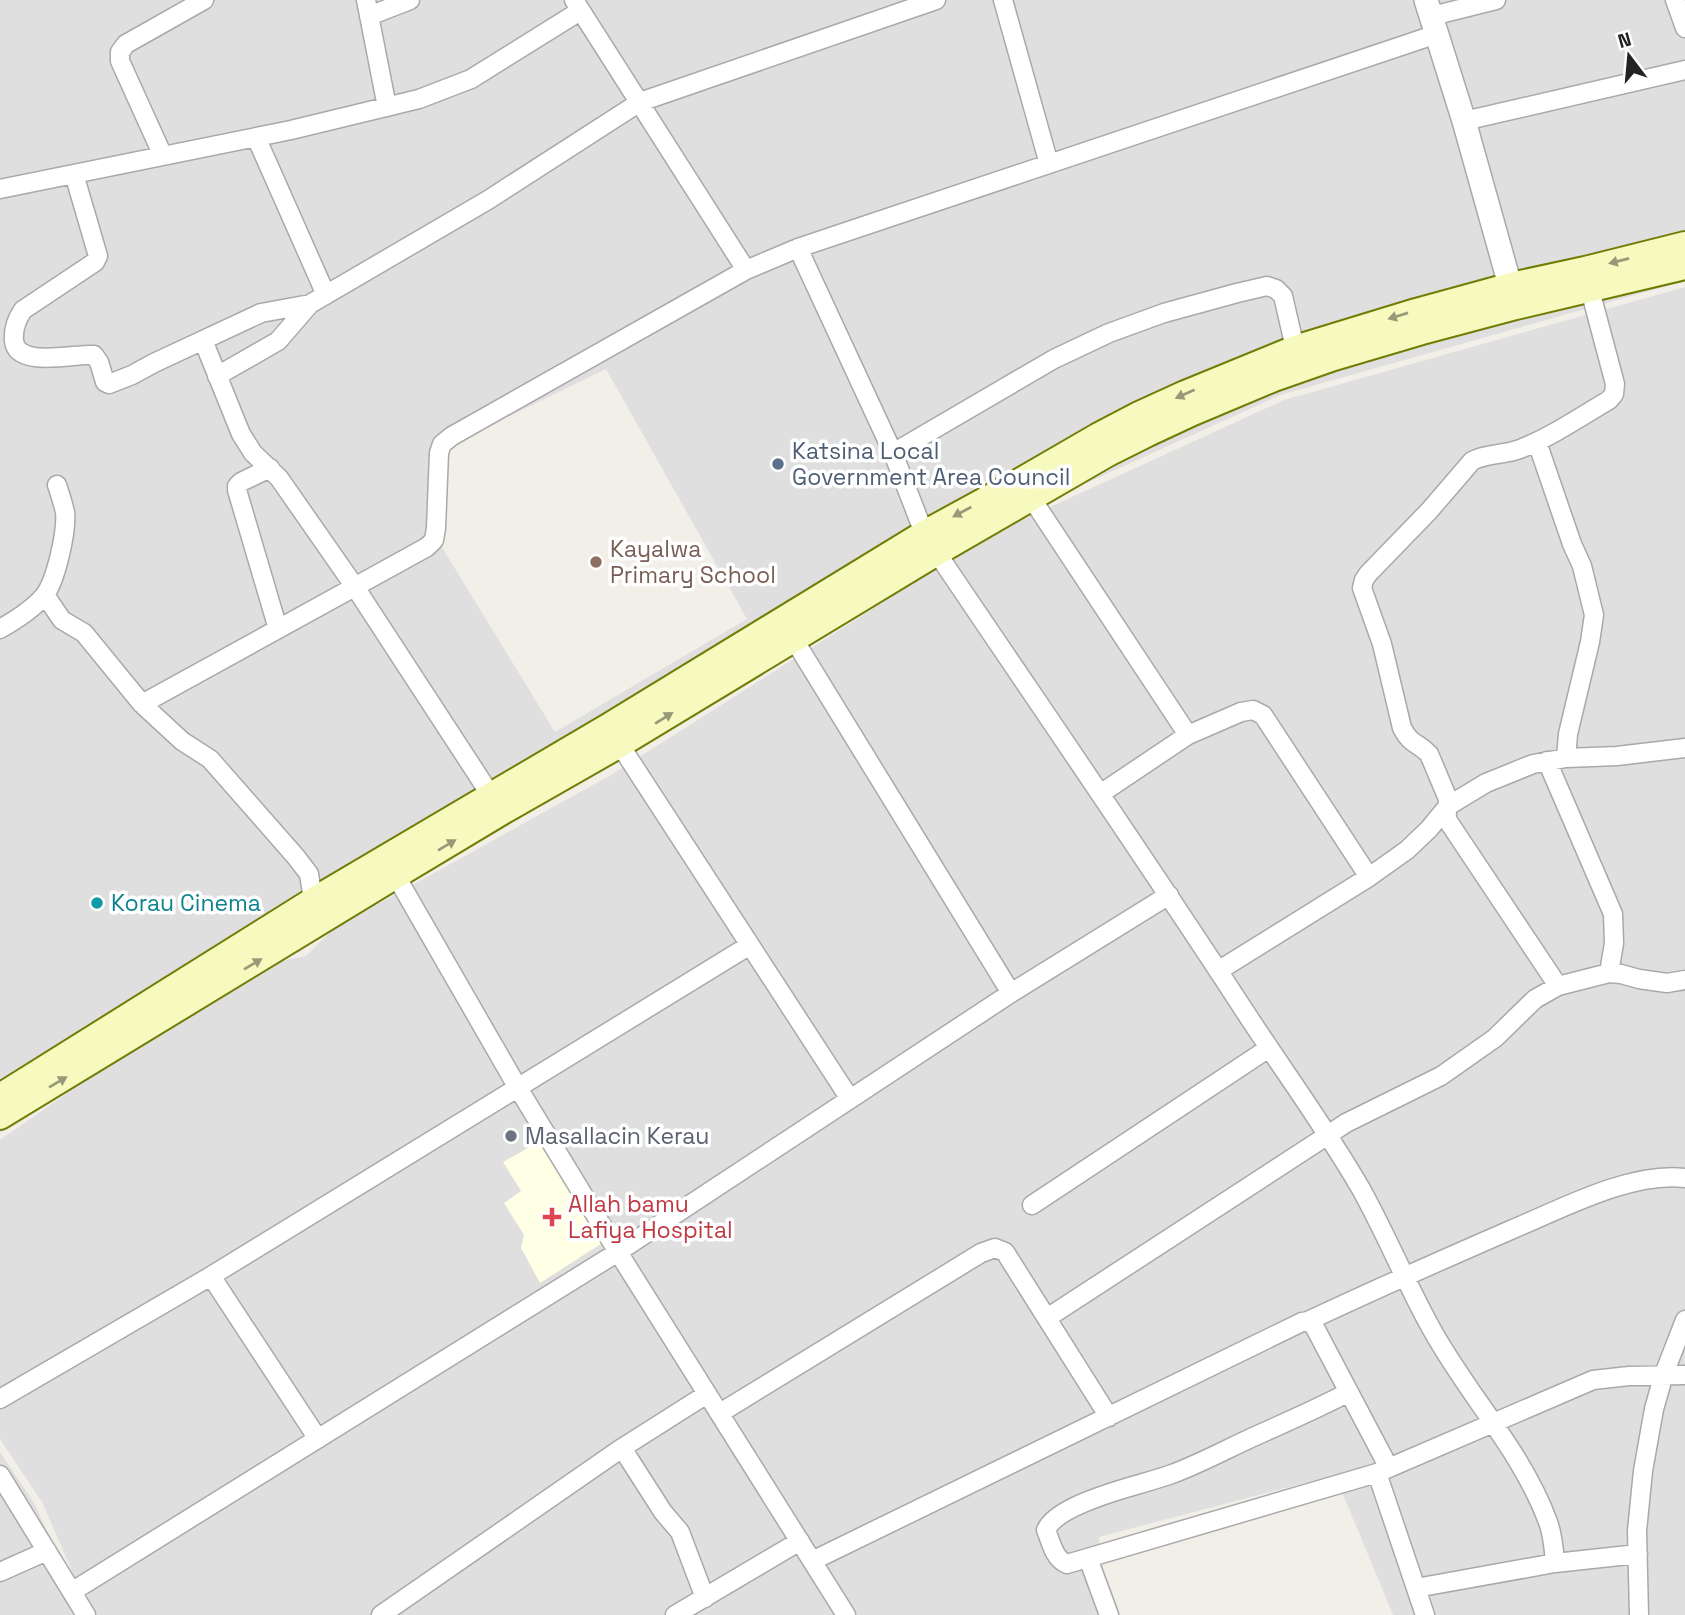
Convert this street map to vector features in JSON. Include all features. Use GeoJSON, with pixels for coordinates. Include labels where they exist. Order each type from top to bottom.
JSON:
{"type":"FeatureCollection","features":[{"type":"Feature","properties":{"kind":"main road"},"geometry":{"type":"LineString","coordinates":[[0,1096],[313,900],[490,794],[930,543],[1032,499],[1108,454],[1148,434],[1274,379],[1410,335],[1585,269],[1685,244]]}},
{"type":"Feature","properties":{"kind":"main road"},"geometry":{"type":"LineString","coordinates":[[0,1117],[506,810],[620,745],[793,638],[1021,480],[1139,414],[1295,348],[1416,311],[1514,296],[1590,290],[1685,267]]}},
{"type":"Feature","properties":{"kind":"street"},"geometry":{"type":"LineString","coordinates":[[163,156],[120,61],[120,52],[126,44],[204,0]]}},
{"type":"Feature","properties":{"kind":"street"},"geometry":{"type":"LineString","coordinates":[[387,107],[368,8],[411,0]]}},
{"type":"Feature","properties":{"kind":"street"},"geometry":{"type":"LineString","coordinates":[[217,376],[278,341],[318,300],[488,200],[639,102],[936,0]]}},
{"type":"Feature","properties":{"kind":"street"},"geometry":{"type":"LineString","coordinates":[[1003,0],[1049,164]]}},
{"type":"Feature","properties":{"kind":"street"},"geometry":{"type":"LineString","coordinates":[[142,704],[427,547],[434,540],[439,453],[442,444],[746,270],[798,248],[1049,164],[1432,17],[1496,0]]}},
{"type":"Feature","properties":{"kind":"street"},"geometry":{"type":"LineString","coordinates":[[1675,0],[1685,28]]}},
{"type":"Feature","properties":{"kind":"street"},"geometry":{"type":"LineString","coordinates":[[0,189],[256,137],[419,99],[471,79],[577,5],[746,270]]}},
{"type":"Feature","properties":{"kind":"street"},"geometry":{"type":"LineString","coordinates":[[1432,17],[1514,296]]}},
{"type":"Feature","properties":{"kind":"street"},"geometry":{"type":"LineString","coordinates":[[1464,121],[1685,70]]}},
{"type":"Feature","properties":{"kind":"street"},"geometry":{"type":"LineString","coordinates":[[256,137],[318,300]]}},
{"type":"Feature","properties":{"kind":"street"},"geometry":{"type":"LineString","coordinates":[[74,174],[98,256],[95,262],[23,310],[16,320],[14,335],[15,345],[20,352],[54,359],[94,355],[105,382],[109,384],[261,313],[318,300]]}},
{"type":"Feature","properties":{"kind":"street"},"geometry":{"type":"LineString","coordinates":[[798,248],[893,453],[930,543],[1328,1135],[1374,1214],[1431,1329],[1494,1422],[1528,1480],[1548,1523],[1555,1563]]}},
{"type":"Feature","properties":{"kind":"street"},"geometry":{"type":"LineString","coordinates":[[893,453],[1054,359],[1109,333],[1164,313],[1237,293],[1267,286],[1276,289],[1283,296],[1295,348]]}},
{"type":"Feature","properties":{"kind":"street"},"geometry":{"type":"LineString","coordinates":[[1558,986],[1447,821],[1448,799],[1429,754],[1408,740],[1402,728],[1382,644],[1362,588],[1364,580],[1430,511],[1472,461],[1537,442],[1609,400],[1614,394],[1615,384],[1590,290]]}},
{"type":"Feature","properties":{"kind":"street"},"geometry":{"type":"LineString","coordinates":[[203,340],[241,435],[253,453],[279,478],[355,587],[490,794]]}},
{"type":"Feature","properties":{"kind":"street"},"geometry":{"type":"LineString","coordinates":[[1537,442],[1582,566],[1594,615],[1568,734],[1566,758]]}},
{"type":"Feature","properties":{"kind":"street"},"geometry":{"type":"LineString","coordinates":[[270,468],[241,482],[237,490],[278,629]]}},
{"type":"Feature","properties":{"kind":"street"},"geometry":{"type":"LineString","coordinates":[[0,629],[15,621],[45,595],[56,570],[64,540],[65,513],[57,485]]}},
{"type":"Feature","properties":{"kind":"street"},"geometry":{"type":"LineString","coordinates":[[1032,499],[1188,735]]}},
{"type":"Feature","properties":{"kind":"street"},"geometry":{"type":"LineString","coordinates":[[45,595],[62,620],[84,633],[142,704],[182,741],[210,759],[309,874],[313,900]]}},
{"type":"Feature","properties":{"kind":"street"},"geometry":{"type":"LineString","coordinates":[[793,638],[1011,993]]}},
{"type":"Feature","properties":{"kind":"street"},"geometry":{"type":"LineString","coordinates":[[1100,794],[1188,735],[1241,712],[1253,710],[1263,715],[1369,877]]}},
{"type":"Feature","properties":{"kind":"street"},"geometry":{"type":"LineString","coordinates":[[620,745],[850,1099]]}},
{"type":"Feature","properties":{"kind":"street"},"geometry":{"type":"LineString","coordinates":[[1219,971],[1369,877],[1407,850],[1448,806],[1486,783],[1547,761],[1685,748]]}},
{"type":"Feature","properties":{"kind":"street"},"geometry":{"type":"LineString","coordinates":[[1547,761],[1613,914],[1614,943],[1609,973]]}},
{"type":"Feature","properties":{"kind":"street"},"geometry":{"type":"LineString","coordinates":[[396,876],[518,1088],[846,1615]]}},
{"type":"Feature","properties":{"kind":"street"},"geometry":{"type":"LineString","coordinates":[[73,1591],[618,1252],[1011,993],[1169,895]]}},
{"type":"Feature","properties":{"kind":"street"},"geometry":{"type":"LineString","coordinates":[[0,1399],[211,1276],[750,945]]}},
{"type":"Feature","properties":{"kind":"street"},"geometry":{"type":"LineString","coordinates":[[1047,1318],[1346,1123],[1441,1076],[1495,1038],[1535,999],[1558,986],[1609,973],[1667,983],[1685,980]]}},
{"type":"Feature","properties":{"kind":"street"},"geometry":{"type":"LineString","coordinates":[[1032,1205],[1269,1048]]}},
{"type":"Feature","properties":{"kind":"street"},"geometry":{"type":"LineString","coordinates":[[812,1561],[1302,1322],[1405,1276],[1594,1195],[1638,1182],[1685,1178]]}},
{"type":"Feature","properties":{"kind":"street"},"geometry":{"type":"LineString","coordinates":[[720,1413],[981,1253],[995,1248],[1006,1252],[1109,1417]]}},
{"type":"Feature","properties":{"kind":"street"},"geometry":{"type":"LineString","coordinates":[[211,1276],[317,1439]]}},
{"type":"Feature","properties":{"kind":"street"},"geometry":{"type":"LineString","coordinates":[[1639,1615],[1637,1531],[1643,1471],[1654,1409],[1685,1320]]}},
{"type":"Feature","properties":{"kind":"street"},"geometry":{"type":"LineString","coordinates":[[1308,1321],[1314,1326],[1349,1392],[1383,1470],[1426,1615]]}},
{"type":"Feature","properties":{"kind":"street"},"geometry":{"type":"LineString","coordinates":[[1349,1392],[1201,1462],[1071,1509],[1049,1524],[1046,1530],[1056,1556],[1060,1562],[1067,1564],[1383,1470],[1593,1380],[1664,1374],[1685,1375]]}},
{"type":"Feature","properties":{"kind":"street"},"geometry":{"type":"LineString","coordinates":[[381,1615],[622,1448],[707,1394]]}},
{"type":"Feature","properties":{"kind":"street"},"geometry":{"type":"LineString","coordinates":[[622,1448],[663,1512],[680,1532],[705,1598]]}},
{"type":"Feature","properties":{"kind":"street"},"geometry":{"type":"LineString","coordinates":[[0,1475],[86,1615]]}},
{"type":"Feature","properties":{"kind":"street"},"geometry":{"type":"LineString","coordinates":[[676,1615],[800,1541]]}},
{"type":"Feature","properties":{"kind":"street"},"geometry":{"type":"LineString","coordinates":[[0,1572],[47,1550]]}},
{"type":"Feature","properties":{"kind":"street"},"geometry":{"type":"LineString","coordinates":[[1416,1588],[1555,1563],[1638,1554]]}},
{"type":"Feature","properties":{"kind":"street"},"geometry":{"type":"LineString","coordinates":[[1088,1558],[1109,1615]]}},
{"type":"Feature","properties":{"kind":"shaded area"},"geometry":{"type":"Polygon","coordinates":[[[0,0],[1685,0],[1685,281],[1280,395],[981,531],[604,770],[327,925],[300,952],[244,963],[0,1133],[0,0]],[[606,369],[448,446],[440,544],[555,732],[747,619],[606,369]]]}},
{"type":"Feature","properties":{"kind":"shaded area"},"geometry":{"type":"Polygon","coordinates":[[[1685,287],[1685,1615],[1393,1615],[1335,1475],[1099,1537],[1107,1615],[91,1615],[42,1502],[0,1439],[0,1140],[247,968],[306,956],[333,929],[611,775],[989,535],[1284,400],[1685,287]]]}},
{"type":"Feature","properties":{"kind":"shaded area","name":"Allah bamu Lafiya Hospital"},"geometry":{"type":"Polygon","coordinates":[[[540,1141],[607,1240],[540,1283],[521,1248],[524,1235],[504,1203],[521,1191],[503,1162],[540,1141]]]}},
{"type":"Feature","properties":{"kind":"shaded area"},"geometry":{"type":"Polygon","coordinates":[[[0,1452],[36,1506],[83,1615],[0,1615],[0,1452]]]}},
{"type":"Feature","properties":{"kind":"place","name":"Katsina Local Government Area Council"},"geometry":{"type":"Point","coordinates":[778,464]}},
{"type":"Feature","properties":{"kind":"place","name":"Kayalwa Primary School"},"geometry":{"type":"Point","coordinates":[596,562]}},
{"type":"Feature","properties":{"kind":"place","name":"Korau Cinema"},"geometry":{"type":"Point","coordinates":[97,903]}},
{"type":"Feature","properties":{"kind":"place","name":"Masallacin Kerau"},"geometry":{"type":"Point","coordinates":[511,1136]}},
{"type":"Feature","properties":{"kind":"place","name":"Allah bamu Lafiya Hospital"},"geometry":{"type":"Point","coordinates":[552,1217]}}]}
